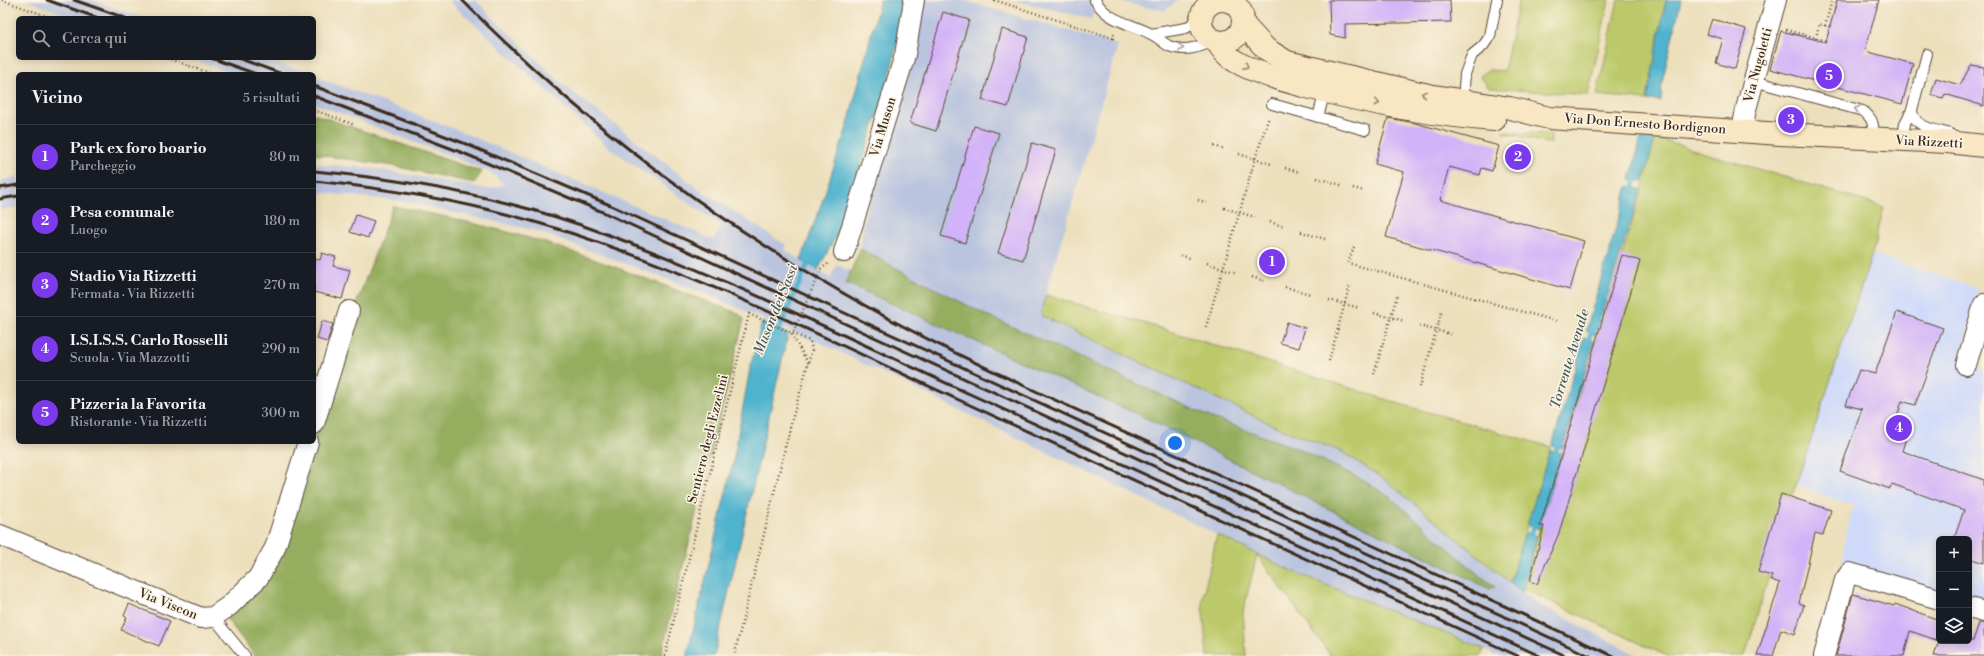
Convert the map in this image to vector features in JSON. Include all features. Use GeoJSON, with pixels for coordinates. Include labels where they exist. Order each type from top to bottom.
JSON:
{"type":"FeatureCollection","features":[{"type":"Feature","properties":{"kind":"street","name":"Via Muson"},"geometry":{"type":"LineString","coordinates":[[844,252],[905,55],[914,0]]}},
{"type":"Feature","properties":{"kind":"street"},"geometry":{"type":"LineString","coordinates":[[1325,91],[1325,85],[1322,81],[1276,65],[1269,51],[1244,14],[1234,3],[1220,0],[1210,6],[1204,32],[1215,41],[1227,55],[1250,69],[1325,91],[1401,108],[1462,109]]}},
{"type":"Feature","properties":{"kind":"street","name":"Via Nugoletti"},"geometry":{"type":"LineString","coordinates":[[1742,131],[1776,0]]}},
{"type":"Feature","properties":{"kind":"street"},"geometry":{"type":"LineString","coordinates":[[1215,41],[1227,42],[1234,40],[1239,35],[1244,14]]}},
{"type":"Feature","properties":{"kind":"street"},"geometry":{"type":"LineString","coordinates":[[1269,51],[1287,62],[1370,82],[1462,109]]}},
{"type":"Feature","properties":{"kind":"street"},"geometry":{"type":"LineString","coordinates":[[1325,91],[1333,84],[1356,88],[1370,82]]}},
{"type":"Feature","properties":{"kind":"street","name":"Via Don Ernesto Bordignon"},"geometry":{"type":"LineString","coordinates":[[1462,109],[1510,108],[1548,118],[1742,131]]}},
{"type":"Feature","properties":{"kind":"street","name":"Via Rizzetti"},"geometry":{"type":"LineString","coordinates":[[1742,131],[1984,145]]}},
{"type":"Feature","properties":{"kind":"street"},"geometry":{"type":"LineString","coordinates":[[1966,365],[1984,304]]}},
{"type":"Feature","properties":{"kind":"street"},"geometry":{"type":"LineString","coordinates":[[316,418],[349,311]]}},
{"type":"Feature","properties":{"kind":"street","name":"Via Viscon"},"geometry":{"type":"LineString","coordinates":[[0,536],[201,618],[213,617],[229,606],[258,578],[275,548],[307,444]]}},
{"type":"Feature","properties":{"kind":"street"},"geometry":{"type":"LineString","coordinates":[[1824,656],[1848,574],[1853,572],[1936,598]]}},
{"type":"Feature","properties":{"kind":"street"},"geometry":{"type":"LineString","coordinates":[[1972,609],[1984,612]]}},
{"type":"Feature","properties":{"kind":"lane"},"geometry":{"type":"LineString","coordinates":[[1095,0],[1105,12],[1118,22],[1151,34],[1170,47],[1194,49],[1204,47],[1215,41]]}},
{"type":"Feature","properties":{"kind":"lane"},"geometry":{"type":"LineString","coordinates":[[1462,109],[1465,74],[1472,55],[1483,46],[1490,36],[1497,0]]}},
{"type":"Feature","properties":{"kind":"lane"},"geometry":{"type":"LineString","coordinates":[[1151,34],[1186,28],[1210,6]]}},
{"type":"Feature","properties":{"kind":"lane"},"geometry":{"type":"LineString","coordinates":[[1903,140],[1905,123],[1912,110],[1927,54]]}},
{"type":"Feature","properties":{"kind":"lane"},"geometry":{"type":"LineString","coordinates":[[1754,81],[1863,111],[1871,117],[1873,123],[1873,139]]}},
{"type":"Feature","properties":{"kind":"lane"},"geometry":{"type":"LineString","coordinates":[[1318,117],[1325,91]]}},
{"type":"Feature","properties":{"kind":"lane"},"geometry":{"type":"LineString","coordinates":[[1272,104],[1365,130]]}},
{"type":"Feature","properties":{"kind":"lane","name":"Via Rizzetti"},"geometry":{"type":"LineString","coordinates":[[1912,110],[1915,120],[1925,126],[1984,145]]}},
{"type":"Feature","properties":{"kind":"lane"},"geometry":{"type":"LineString","coordinates":[[213,617],[245,656]]}},
{"type":"Feature","properties":{"kind":"path"},"geometry":{"type":"LineString","coordinates":[[2,0],[46,16]]}},
{"type":"Feature","properties":{"kind":"path"},"geometry":{"type":"LineString","coordinates":[[994,0],[1113,38],[1118,22]]}},
{"type":"Feature","properties":{"kind":"path"},"geometry":{"type":"LineString","coordinates":[[1825,26],[1832,0]]}},
{"type":"Feature","properties":{"kind":"path"},"geometry":{"type":"LineString","coordinates":[[1816,38],[1819,24],[1831,27]]}},
{"type":"Feature","properties":{"kind":"path"},"geometry":{"type":"LineString","coordinates":[[1780,28],[1828,41]]}},
{"type":"Feature","properties":{"kind":"path"},"geometry":{"type":"LineString","coordinates":[[173,60],[206,72]]}},
{"type":"Feature","properties":{"kind":"path"},"geometry":{"type":"LineString","coordinates":[[316,111],[355,125]]}},
{"type":"Feature","properties":{"kind":"path"},"geometry":{"type":"LineString","coordinates":[[1206,327],[1265,125]]}},
{"type":"Feature","properties":{"kind":"path"},"geometry":{"type":"LineString","coordinates":[[1214,146],[1224,150]]}},
{"type":"Feature","properties":{"kind":"path"},"geometry":{"type":"LineString","coordinates":[[1239,154],[1271,164]]}},
{"type":"Feature","properties":{"kind":"path"},"geometry":{"type":"LineString","coordinates":[[1285,168],[1299,172]]}},
{"type":"Feature","properties":{"kind":"path"},"geometry":{"type":"LineString","coordinates":[[1317,178],[1341,185]]}},
{"type":"Feature","properties":{"kind":"path"},"geometry":{"type":"LineString","coordinates":[[1353,188],[1364,191]]}},
{"type":"Feature","properties":{"kind":"path"},"geometry":{"type":"LineString","coordinates":[[1198,200],[1209,204]]}},
{"type":"Feature","properties":{"kind":"path"},"geometry":{"type":"LineString","coordinates":[[1224,208],[1255,217]]}},
{"type":"Feature","properties":{"kind":"path"},"geometry":{"type":"LineString","coordinates":[[1270,222],[1285,227]]}},
{"type":"Feature","properties":{"kind":"path"},"geometry":{"type":"LineString","coordinates":[[1301,232],[1325,239]]}},
{"type":"Feature","properties":{"kind":"path"},"geometry":{"type":"LineString","coordinates":[[1354,247],[1348,263],[1556,321]]}},
{"type":"Feature","properties":{"kind":"path"},"geometry":{"type":"LineString","coordinates":[[1181,255],[1192,259]]}},
{"type":"Feature","properties":{"kind":"path"},"geometry":{"type":"LineString","coordinates":[[1207,263],[1237,272]]}},
{"type":"Feature","properties":{"kind":"path"},"geometry":{"type":"LineString","coordinates":[[808,363],[792,335],[821,269]]}},
{"type":"Feature","properties":{"kind":"path"},"geometry":{"type":"LineString","coordinates":[[1252,277],[1264,280]]}},
{"type":"Feature","properties":{"kind":"path"},"geometry":{"type":"LineString","coordinates":[[1329,361],[1350,284]]}},
{"type":"Feature","properties":{"kind":"path"},"geometry":{"type":"LineString","coordinates":[[1285,287],[1310,294]]}},
{"type":"Feature","properties":{"kind":"path"},"geometry":{"type":"LineString","coordinates":[[1374,374],[1396,296]]}},
{"type":"Feature","properties":{"kind":"path"},"geometry":{"type":"LineString","coordinates":[[1329,300],[1360,308]]}},
{"type":"Feature","properties":{"kind":"path"},"geometry":{"type":"LineString","coordinates":[[1420,386],[1442,310]]}},
{"type":"Feature","properties":{"kind":"path"},"geometry":{"type":"LineString","coordinates":[[1374,313],[1406,321]]}},
{"type":"Feature","properties":{"kind":"path","name":"Sentiero degli Ezzelini"},"geometry":{"type":"LineString","coordinates":[[665,656],[749,314],[810,341],[812,350],[793,416],[734,656]]}},
{"type":"Feature","properties":{"kind":"path"},"geometry":{"type":"LineString","coordinates":[[1420,326],[1451,334]]}},
{"type":"Feature","properties":{"kind":"shaded area"},"geometry":{"type":"Polygon","coordinates":[[[25,0],[91,0],[139,16],[70,16],[25,0]]]}},
{"type":"Feature","properties":{"kind":"shaded area"},"geometry":{"type":"Polygon","coordinates":[[[448,0],[475,0],[560,82],[699,189],[786,245],[785,250],[830,278],[837,265],[851,271],[847,283],[1150,420],[1491,589],[1495,585],[1479,575],[1391,498],[1361,479],[1299,449],[1212,418],[984,314],[860,249],[864,221],[920,0],[962,0],[1118,45],[1041,311],[1042,316],[1284,430],[1343,452],[1388,482],[1538,604],[1639,656],[1493,656],[1493,654],[1484,649],[1292,571],[817,341],[816,342],[699,291],[537,231],[402,201],[316,192],[316,164],[365,167],[489,189],[504,185],[491,172],[316,104],[316,77],[455,129],[714,240],[721,225],[608,147],[448,0]]]}},
{"type":"Feature","properties":{"kind":"shaded area"},"geometry":{"type":"Polygon","coordinates":[[[1013,0],[1095,0],[1095,9],[1091,19],[1013,0]]]}},
{"type":"Feature","properties":{"kind":"shaded area"},"geometry":{"type":"Polygon","coordinates":[[[1113,0],[1178,0],[1164,11],[1113,0]]]}},
{"type":"Feature","properties":{"kind":"shaded area"},"geometry":{"type":"Polygon","coordinates":[[[195,60],[270,60],[303,72],[228,72],[195,60]]]}},
{"type":"Feature","properties":{"kind":"shaded area"},"geometry":{"type":"Polygon","coordinates":[[[16,177],[16,207],[0,210],[0,181],[16,177]]]}},
{"type":"Feature","properties":{"kind":"shaded area"},"geometry":{"type":"Polygon","coordinates":[[[1872,254],[1978,288],[1960,359],[1973,368],[1984,371],[1984,606],[1972,602],[1972,536],[1936,536],[1936,591],[1843,562],[1845,533],[1854,506],[1796,485],[1872,254]]]}},
{"type":"Feature","properties":{"kind":"green space"},"geometry":{"type":"Polygon","coordinates":[[[1519,0],[1609,0],[1588,95],[1489,88],[1480,76],[1489,70],[1504,71],[1519,0]]]}},
{"type":"Feature","properties":{"kind":"green space"},"geometry":{"type":"Polygon","coordinates":[[[1618,0],[1666,0],[1647,100],[1597,95],[1618,0]]]}},
{"type":"Feature","properties":{"kind":"green space"},"geometry":{"type":"Polygon","coordinates":[[[316,115],[482,172],[474,183],[393,166],[316,154],[316,115]]]}},
{"type":"Feature","properties":{"kind":"green space"},"geometry":{"type":"Polygon","coordinates":[[[1502,132],[1551,134],[1551,144],[1502,132]]]}},
{"type":"Feature","properties":{"kind":"green space"},"geometry":{"type":"Polygon","coordinates":[[[1655,138],[1884,207],[1872,254],[1796,485],[1745,656],[1667,656],[1524,589],[1540,526],[1644,183],[1655,138]]]}},
{"type":"Feature","properties":{"kind":"green space"},"geometry":{"type":"Polygon","coordinates":[[[393,206],[470,222],[543,242],[599,261],[738,313],[744,319],[661,656],[255,656],[224,615],[261,580],[312,444],[316,444],[316,434],[354,310],[393,206]]]}},
{"type":"Feature","properties":{"kind":"green space"},"geometry":{"type":"Polygon","coordinates":[[[860,249],[984,314],[1212,418],[1299,449],[1361,479],[1391,498],[1479,575],[1495,586],[1490,589],[1150,420],[846,283],[860,249]]]}},
{"type":"Feature","properties":{"kind":"green space"},"geometry":{"type":"Polygon","coordinates":[[[1046,295],[1160,328],[1407,406],[1551,447],[1510,582],[1388,482],[1343,452],[1284,430],[1042,316],[1041,311],[1046,295]]]}},
{"type":"Feature","properties":{"kind":"green space"},"geometry":{"type":"Polygon","coordinates":[[[1217,535],[1292,571],[1484,649],[1481,656],[1331,656],[1257,555],[1243,612],[1246,656],[1207,656],[1202,601],[1217,535]]]}},
{"type":"Feature","properties":{"kind":"water"},"geometry":{"type":"Polygon","coordinates":[[[880,0],[903,0],[902,21],[887,87],[839,230],[818,270],[801,260],[848,124],[880,0]]]}},
{"type":"Feature","properties":{"kind":"water"},"geometry":{"type":"Polygon","coordinates":[[[1666,0],[1681,0],[1662,83],[1661,101],[1647,100],[1666,0]]]}},
{"type":"Feature","properties":{"kind":"water"},"geometry":{"type":"Polygon","coordinates":[[[1641,138],[1655,138],[1643,182],[1630,179],[1641,138]]]}},
{"type":"Feature","properties":{"kind":"water"},"geometry":{"type":"Polygon","coordinates":[[[1628,186],[1641,189],[1595,335],[1586,331],[1628,186]]]}},
{"type":"Feature","properties":{"kind":"water"},"geometry":{"type":"Polygon","coordinates":[[[762,322],[788,334],[714,656],[687,656],[733,462],[750,368],[762,322]]]}},
{"type":"Feature","properties":{"kind":"water"},"geometry":{"type":"Polygon","coordinates":[[[1584,338],[1594,341],[1562,449],[1552,446],[1584,338]]]}},
{"type":"Feature","properties":{"kind":"water"},"geometry":{"type":"Polygon","coordinates":[[[1550,450],[1561,453],[1539,529],[1527,525],[1550,450]]]}},
{"type":"Feature","properties":{"kind":"water"},"geometry":{"type":"Polygon","coordinates":[[[1525,532],[1537,536],[1522,592],[1510,582],[1525,532]]]}},
{"type":"Feature","properties":{"kind":"building"},"geometry":{"type":"Polygon","coordinates":[[[1329,0],[1450,0],[1451,22],[1345,24],[1345,38],[1330,35],[1329,0]]]}},
{"type":"Feature","properties":{"kind":"building"},"geometry":{"type":"Polygon","coordinates":[[[1837,0],[1879,0],[1865,51],[1913,64],[1902,104],[1770,69],[1781,31],[1826,42],[1837,0]]]}},
{"type":"Feature","properties":{"kind":"building"},"geometry":{"type":"Polygon","coordinates":[[[943,12],[969,20],[936,131],[910,123],[943,12]]]}},
{"type":"Feature","properties":{"kind":"building"},"geometry":{"type":"Polygon","coordinates":[[[1712,19],[1746,29],[1735,69],[1716,63],[1723,39],[1707,34],[1712,19]]]}},
{"type":"Feature","properties":{"kind":"building"},"geometry":{"type":"Polygon","coordinates":[[[1002,29],[1028,37],[1008,107],[982,100],[1002,29]]]}},
{"type":"Feature","properties":{"kind":"building"},"geometry":{"type":"Polygon","coordinates":[[[1971,65],[1984,67],[1984,106],[1945,94],[1943,98],[1931,95],[1936,78],[1960,85],[1971,65]]]}},
{"type":"Feature","properties":{"kind":"building"},"geometry":{"type":"Polygon","coordinates":[[[1388,118],[1415,123],[1499,146],[1492,171],[1482,168],[1480,175],[1449,167],[1440,200],[1584,241],[1570,290],[1386,237],[1404,172],[1375,164],[1388,118]]]}},
{"type":"Feature","properties":{"kind":"building"},"geometry":{"type":"Polygon","coordinates":[[[974,126],[999,133],[965,243],[941,236],[974,126]]]}},
{"type":"Feature","properties":{"kind":"building"},"geometry":{"type":"Polygon","coordinates":[[[1032,143],[1056,150],[1023,260],[998,253],[1032,143]]]}},
{"type":"Feature","properties":{"kind":"building"},"geometry":{"type":"Polygon","coordinates":[[[356,215],[374,221],[368,238],[350,232],[356,215]]]}},
{"type":"Feature","properties":{"kind":"building"},"geometry":{"type":"Polygon","coordinates":[[[322,253],[336,257],[333,266],[350,270],[342,299],[316,292],[316,259],[320,260],[322,253]]]}},
{"type":"Feature","properties":{"kind":"building"},"geometry":{"type":"Polygon","coordinates":[[[1622,255],[1640,261],[1559,533],[1537,584],[1530,581],[1544,526],[1540,526],[1622,255]]]}},
{"type":"Feature","properties":{"kind":"building"},"geometry":{"type":"Polygon","coordinates":[[[1897,312],[1943,328],[1915,405],[1902,401],[1892,433],[1906,438],[1902,451],[1984,480],[1984,563],[1972,559],[1972,536],[1955,536],[1964,510],[1892,484],[1890,489],[1840,471],[1862,409],[1846,405],[1859,370],[1875,374],[1897,312]]]}},
{"type":"Feature","properties":{"kind":"building"},"geometry":{"type":"Polygon","coordinates":[[[322,321],[333,324],[327,342],[317,339],[322,321]]]}},
{"type":"Feature","properties":{"kind":"building"},"geometry":{"type":"Polygon","coordinates":[[[1287,322],[1305,328],[1299,348],[1280,343],[1287,322]]]}},
{"type":"Feature","properties":{"kind":"building"},"geometry":{"type":"Polygon","coordinates":[[[1781,494],[1831,510],[1823,535],[1815,533],[1799,603],[1804,605],[1795,634],[1781,629],[1773,656],[1757,656],[1780,583],[1771,580],[1772,576],[1758,572],[1781,494]]]}},
{"type":"Feature","properties":{"kind":"building"},"geometry":{"type":"Polygon","coordinates":[[[1853,594],[1894,606],[1895,604],[1936,619],[1936,640],[1910,631],[1904,656],[1836,656],[1853,594]]]}},
{"type":"Feature","properties":{"kind":"building"},"geometry":{"type":"Polygon","coordinates":[[[129,604],[170,621],[159,646],[121,630],[127,617],[124,616],[129,604]]]}},
{"type":"Feature","properties":{"kind":"building"},"geometry":{"type":"Polygon","coordinates":[[[1979,623],[1984,623],[1984,656],[1934,656],[1938,644],[1972,644],[1979,623]]]}},
{"type":"Feature","properties":{"kind":"waterway","name":"Torrente Avenale"},"geometry":{"type":"LineString","coordinates":[[1632,194],[1637,174]]}},
{"type":"Feature","properties":{"kind":"waterway","name":"Muson dei Sassi"},"geometry":{"type":"LineString","coordinates":[[776,336],[810,259]]}},
{"type":"Feature","properties":{"kind":"waterway","name":"Torrente Avenale"},"geometry":{"type":"LineString","coordinates":[[1587,345],[1592,328]]}},
{"type":"Feature","properties":{"kind":"waterway","name":"Torrente Avenale"},"geometry":{"type":"LineString","coordinates":[[1554,458],[1559,441]]}},
{"type":"Feature","properties":{"kind":"waterway","name":"Torrente Avenale"},"geometry":{"type":"LineString","coordinates":[[1529,541],[1535,521]]}},
{"type":"Feature","properties":{"kind":"railway"},"geometry":{"type":"LineString","coordinates":[[47,0],[92,16]]}},
{"type":"Feature","properties":{"kind":"railway"},"geometry":{"type":"LineString","coordinates":[[74,0],[119,16]]}},
{"type":"Feature","properties":{"kind":"railway"},"geometry":{"type":"LineString","coordinates":[[462,0],[503,41],[546,80],[635,154],[728,221],[826,283],[914,332],[1049,398],[1240,484],[1613,656]]}},
{"type":"Feature","properties":{"kind":"railway"},"geometry":{"type":"LineString","coordinates":[[217,60],[250,72]]}},
{"type":"Feature","properties":{"kind":"railway"},"geometry":{"type":"LineString","coordinates":[[244,60],[276,72]]}},
{"type":"Feature","properties":{"kind":"railway"},"geometry":{"type":"LineString","coordinates":[[316,87],[466,144],[610,205],[1590,656]]}},
{"type":"Feature","properties":{"kind":"railway"},"geometry":{"type":"LineString","coordinates":[[316,97],[463,153],[605,213],[1566,656]]}},
{"type":"Feature","properties":{"kind":"railway"},"geometry":{"type":"LineString","coordinates":[[316,171],[425,186],[499,201],[571,222],[653,252],[745,290],[1540,656]]}},
{"type":"Feature","properties":{"kind":"railway"},"geometry":{"type":"LineString","coordinates":[[316,181],[402,192],[460,203],[545,225],[598,242],[651,262],[755,305],[1518,656]]}},
{"type":"Feature","properties":{"kind":"railway"},"geometry":{"type":"LineString","coordinates":[[0,188],[16,185]]}},
{"type":"Feature","properties":{"kind":"railway"},"geometry":{"type":"LineString","coordinates":[[0,199],[16,196]]}},
{"type":"Feature","properties":{"kind":"place","name":"Pizzeria la Favorita"},"geometry":{"type":"Point","coordinates":[1829,76]}},
{"type":"Feature","properties":{"kind":"place","name":"Stadio Via Rizzetti"},"geometry":{"type":"Point","coordinates":[1791,120]}},
{"type":"Feature","properties":{"kind":"place","name":"Pesa comunale"},"geometry":{"type":"Point","coordinates":[1518,157]}},
{"type":"Feature","properties":{"kind":"place","name":"Park ex foro boario"},"geometry":{"type":"Point","coordinates":[1272,262]}},
{"type":"Feature","properties":{"kind":"place","name":"I.S.I.S.S. Carlo Rosselli"},"geometry":{"type":"Point","coordinates":[1899,428]}}]}
